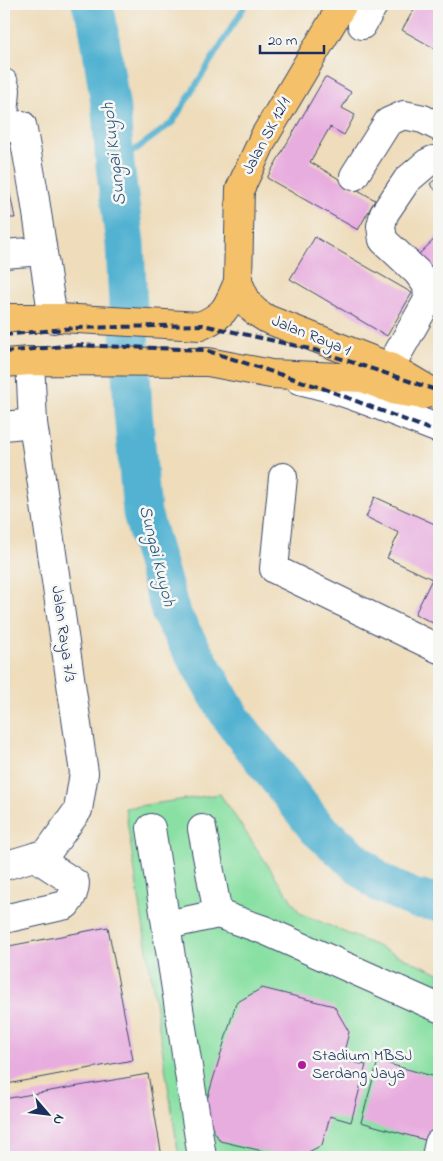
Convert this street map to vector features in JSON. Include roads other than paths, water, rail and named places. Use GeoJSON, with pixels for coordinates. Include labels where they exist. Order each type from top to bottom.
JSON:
{"type":"FeatureCollection","features":[{"type":"Feature","properties":{"kind":"main road","name":"Jalan SK 12/1"},"geometry":{"type":"LineString","coordinates":[[238,282],[240,188],[264,136],[343,4]]}},
{"type":"Feature","properties":{"kind":"main road"},"geometry":{"type":"LineString","coordinates":[[4,318],[56,318],[200,326],[215,320],[225,311],[238,282]]}},
{"type":"Feature","properties":{"kind":"main road","name":"Jalan Raya 1"},"geometry":{"type":"LineString","coordinates":[[238,282],[248,304],[267,319],[390,367],[439,396]]}},
{"type":"Feature","properties":{"kind":"main road"},"geometry":{"type":"LineString","coordinates":[[17,362],[208,362],[271,374],[363,378],[396,392],[439,396]]}},
{"type":"Feature","properties":{"kind":"street"},"geometry":{"type":"LineString","coordinates":[[4,84],[6,90],[4,116]]}},
{"type":"Feature","properties":{"kind":"street"},"geometry":{"type":"LineString","coordinates":[[354,176],[388,122],[404,115],[423,119],[439,127]]}},
{"type":"Feature","properties":{"kind":"street"},"geometry":{"type":"LineString","coordinates":[[4,130],[22,126],[42,251],[56,318]]}},
{"type":"Feature","properties":{"kind":"street"},"geometry":{"type":"LineString","coordinates":[[390,367],[428,300],[427,285],[417,272],[383,240],[381,226],[384,214],[407,180],[427,163],[439,160]]}},
{"type":"Feature","properties":{"kind":"street"},"geometry":{"type":"LineString","coordinates":[[4,254],[42,251]]}},
{"type":"Feature","properties":{"kind":"street","name":"Jalan Raya 7/3"},"geometry":{"type":"LineString","coordinates":[[4,866],[47,853],[78,810],[84,773],[32,424],[17,362]]}},
{"type":"Feature","properties":{"kind":"street"},"geometry":{"type":"LineString","coordinates":[[271,374],[313,383],[439,429]]}},
{"type":"Feature","properties":{"kind":"street"},"geometry":{"type":"LineString","coordinates":[[4,426],[32,424]]}},
{"type":"Feature","properties":{"kind":"street"},"geometry":{"type":"LineString","coordinates":[[283,477],[274,569],[439,649]]}},
{"type":"Feature","properties":{"kind":"street"},"geometry":{"type":"LineString","coordinates":[[151,828],[202,1157]]}},
{"type":"Feature","properties":{"kind":"street"},"geometry":{"type":"LineString","coordinates":[[202,829],[218,914]]}},
{"type":"Feature","properties":{"kind":"street"},"geometry":{"type":"LineString","coordinates":[[4,919],[66,905],[71,898],[75,890],[75,883],[35,857]]}},
{"type":"Feature","properties":{"kind":"street"},"geometry":{"type":"LineString","coordinates":[[167,925],[218,914],[264,930],[439,1008]]}},
{"type":"Feature","properties":{"kind":"street"},"geometry":{"type":"LineString","coordinates":[[436,1157],[439,1144]]}},
{"type":"Feature","properties":{"kind":"waterway","name":"Sungai Kuyoh"},"geometry":{"type":"LineString","coordinates":[[91,4],[97,19],[111,110],[115,165],[125,244],[133,412],[142,513],[171,614],[233,721],[317,828],[380,883],[415,899],[439,902]]}},
{"type":"Feature","properties":{"kind":"waterway"},"geometry":{"type":"LineString","coordinates":[[115,165],[173,122],[246,4]]}},
{"type":"Feature","properties":{"kind":"railway"},"geometry":{"type":"LineString","coordinates":[[4,335],[74,328],[203,325],[315,350],[439,391]]}},
{"type":"Feature","properties":{"kind":"railway"},"geometry":{"type":"LineString","coordinates":[[4,352],[75,345],[205,350],[325,389],[439,433]]}},
{"type":"Feature","properties":{"kind":"place","name":"Stadium MBSJ Serdang Jaya"},"geometry":{"type":"Point","coordinates":[302,1065]}}]}
